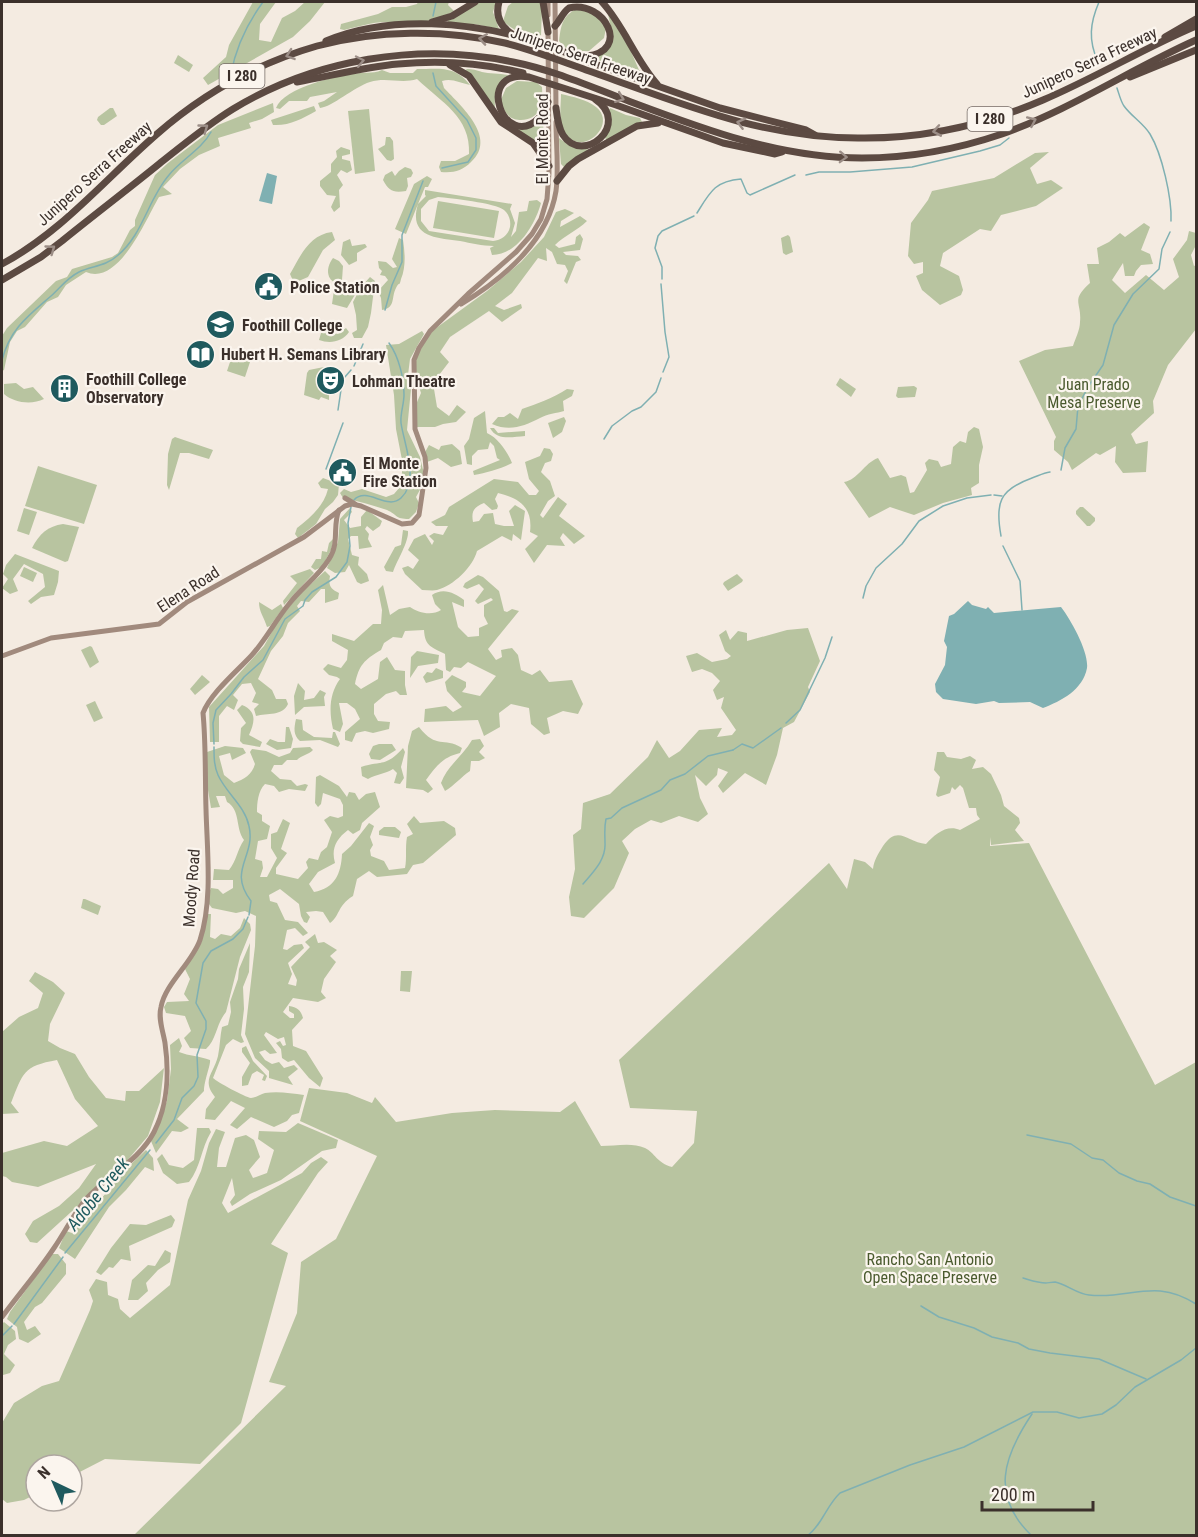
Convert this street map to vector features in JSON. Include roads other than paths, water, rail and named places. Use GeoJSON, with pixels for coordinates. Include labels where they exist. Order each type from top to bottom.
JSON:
{"type":"FeatureCollection","features":[{"type":"Feature","properties":{"kind":"highway"},"geometry":{"type":"LineString","coordinates":[[313,47],[352,33],[445,19],[476,2]]}},
{"type":"Feature","properties":{"kind":"highway"},"geometry":{"type":"LineString","coordinates":[[499,2],[497,14],[500,23],[517,36]]}},
{"type":"Feature","properties":{"kind":"highway"},"geometry":{"type":"LineString","coordinates":[[545,2],[548,32]]}},
{"type":"Feature","properties":{"kind":"highway"},"geometry":{"type":"LineString","coordinates":[[602,2],[613,15],[641,66],[658,86]]}},
{"type":"Feature","properties":{"kind":"highway"},"geometry":{"type":"LineString","coordinates":[[403,25],[460,27],[517,36],[585,56],[598,52],[609,37],[609,21],[600,8],[584,3],[570,8],[555,26]]}},
{"type":"Feature","properties":{"kind":"highway"},"geometry":{"type":"LineString","coordinates":[[1147,50],[1177,29],[1197,19]]}},
{"type":"Feature","properties":{"kind":"highway","name":"Junipero Serra Freeway"},"geometry":{"type":"LineString","coordinates":[[2,264],[52,231],[156,135],[194,105],[256,70],[313,47],[371,37],[418,34],[486,39],[539,53],[716,116],[762,128],[819,137],[860,138],[903,136],[973,124],[1041,101],[1197,26]]}},
{"type":"Feature","properties":{"kind":"highway","name":"Junipero Serra Freeway"},"geometry":{"type":"LineString","coordinates":[[2,280],[27,266],[62,241],[235,108],[303,76],[351,63],[418,53],[482,56],[565,77],[738,140],[784,151],[820,156],[863,158],[911,155],[942,150],[1005,133],[1197,40]]}},
{"type":"Feature","properties":{"kind":"highway"},"geometry":{"type":"LineString","coordinates":[[1091,93],[1197,50]]}},
{"type":"Feature","properties":{"kind":"highway"},"geometry":{"type":"LineString","coordinates":[[565,51],[658,86],[735,112],[806,130],[819,137]]}},
{"type":"Feature","properties":{"kind":"highway"},"geometry":{"type":"LineString","coordinates":[[284,84],[409,63],[458,63],[489,66],[530,75],[540,80]]}},
{"type":"Feature","properties":{"kind":"highway"},"geometry":{"type":"LineString","coordinates":[[439,64],[456,67],[469,76],[501,122],[533,143],[549,166]]}},
{"type":"Feature","properties":{"kind":"highway"},"geometry":{"type":"LineString","coordinates":[[548,102],[540,117],[532,123],[523,125],[508,121],[499,108],[499,92],[507,81],[520,76],[540,80],[733,146],[774,154],[784,151]]}},
{"type":"Feature","properties":{"kind":"highway"},"geometry":{"type":"LineString","coordinates":[[556,108],[560,129],[567,140],[581,146],[595,143],[606,132],[607,112],[597,101],[579,92]]}},
{"type":"Feature","properties":{"kind":"highway"},"geometry":{"type":"LineString","coordinates":[[557,182],[573,162],[633,127],[646,123],[667,124]]}},
{"type":"Feature","properties":{"kind":"street","name":"El Monte Road"},"geometry":{"type":"LineString","coordinates":[[457,306],[489,285],[533,244],[550,215],[557,182],[555,2]]}},
{"type":"Feature","properties":{"kind":"street","name":"El Monte Road"},"geometry":{"type":"LineString","coordinates":[[356,505],[402,524],[412,523],[419,515],[426,468],[414,423],[416,394],[414,360],[430,331],[516,252],[532,234],[541,219],[547,199],[549,166],[548,32]]}},
{"type":"Feature","properties":{"kind":"street"},"geometry":{"type":"LineString","coordinates":[[345,498],[356,505]]}},
{"type":"Feature","properties":{"kind":"street"},"geometry":{"type":"LineString","coordinates":[[339,510],[348,505],[356,505]]}},
{"type":"Feature","properties":{"kind":"street","name":"Elena Road"},"geometry":{"type":"LineString","coordinates":[[2,656],[51,638],[159,624],[187,602],[296,541],[339,510]]}},
{"type":"Feature","properties":{"kind":"street","name":"Moody Road"},"geometry":{"type":"LineString","coordinates":[[2,1317],[54,1248],[79,1207],[136,1155],[156,1130],[164,1102],[168,1070],[160,1007],[200,941],[205,921],[208,857],[203,713],[208,702],[255,652],[294,598],[323,568],[331,556],[339,510]]}},
{"type":"Feature","properties":{"kind":"street"},"geometry":{"type":"LineString","coordinates":[[321,524],[332,524],[337,531]]}},
{"type":"Feature","properties":{"kind":"water"},"geometry":{"type":"Polygon","coordinates":[[[267,173],[277,176],[272,204],[259,201],[267,173]]]}},
{"type":"Feature","properties":{"kind":"water"},"geometry":{"type":"Polygon","coordinates":[[[968,601],[972,605],[986,609],[988,607],[994,613],[1061,607],[1074,628],[1087,661],[1085,676],[1081,683],[1064,698],[1043,708],[1030,702],[999,703],[994,701],[976,704],[943,699],[936,692],[935,684],[945,665],[947,647],[944,641],[949,616],[968,601]]]}},
{"type":"Feature","properties":{"kind":"waterway"},"geometry":{"type":"LineString","coordinates":[[231,74],[243,36],[263,2]]}},
{"type":"Feature","properties":{"kind":"waterway","name":"Adobe Creek"},"geometry":{"type":"LineString","coordinates":[[433,16],[436,2]]}},
{"type":"Feature","properties":{"kind":"waterway"},"geometry":{"type":"LineString","coordinates":[[1091,69],[1098,62],[1091,32],[1099,2]]}},
{"type":"Feature","properties":{"kind":"waterway","name":"Adobe Creek"},"geometry":{"type":"LineString","coordinates":[[433,73],[436,86],[467,120],[476,138],[476,150],[468,162],[442,168]]}},
{"type":"Feature","properties":{"kind":"waterway"},"geometry":{"type":"LineString","coordinates":[[1117,88],[1124,106],[1147,130],[1154,143],[1165,176],[1171,221]]}},
{"type":"Feature","properties":{"kind":"waterway"},"geometry":{"type":"LineString","coordinates":[[2,360],[15,331],[27,317],[79,272],[108,262],[126,247],[162,185],[211,132]]}},
{"type":"Feature","properties":{"kind":"waterway"},"geometry":{"type":"LineString","coordinates":[[806,175],[819,172],[912,167],[980,151],[1000,145],[1009,138]]}},
{"type":"Feature","properties":{"kind":"waterway"},"geometry":{"type":"LineString","coordinates":[[697,213],[714,189],[725,182],[741,179],[750,195],[795,175]]}},
{"type":"Feature","properties":{"kind":"waterway","name":"Adobe Creek"},"geometry":{"type":"LineString","coordinates":[[385,310],[402,262],[402,235],[423,181]]}},
{"type":"Feature","properties":{"kind":"waterway"},"geometry":{"type":"LineString","coordinates":[[662,279],[662,267],[655,248],[658,236],[662,231],[694,216]]}},
{"type":"Feature","properties":{"kind":"waterway"},"geometry":{"type":"LineString","coordinates":[[1061,470],[1065,448],[1076,429],[1078,406],[1103,365],[1114,325],[1133,294],[1159,269],[1162,249],[1170,232]]}},
{"type":"Feature","properties":{"kind":"waterway"},"geometry":{"type":"LineString","coordinates":[[661,284],[669,357],[663,372]]}},
{"type":"Feature","properties":{"kind":"waterway","name":"Adobe Creek"},"geometry":{"type":"LineString","coordinates":[[354,500],[359,496],[365,496],[390,502],[401,498],[407,491],[410,472],[401,423],[403,382],[398,361],[389,343]]}},
{"type":"Feature","properties":{"kind":"waterway"},"geometry":{"type":"LineString","coordinates":[[354,366],[363,344]]}},
{"type":"Feature","properties":{"kind":"waterway"},"geometry":{"type":"LineString","coordinates":[[344,378],[351,370]]}},
{"type":"Feature","properties":{"kind":"waterway"},"geometry":{"type":"LineString","coordinates":[[604,439],[612,426],[641,407],[656,392],[661,378]]}},
{"type":"Feature","properties":{"kind":"waterway"},"geometry":{"type":"LineString","coordinates":[[338,410],[342,383]]}},
{"type":"Feature","properties":{"kind":"waterway"},"geometry":{"type":"LineString","coordinates":[[326,469],[343,423]]}},
{"type":"Feature","properties":{"kind":"waterway"},"geometry":{"type":"LineString","coordinates":[[1001,536],[999,506],[1006,493],[1012,487],[1050,472]]}},
{"type":"Feature","properties":{"kind":"waterway"},"geometry":{"type":"LineString","coordinates":[[863,598],[866,586],[876,568],[902,544],[919,521],[943,506],[967,498],[991,495]]}},
{"type":"Feature","properties":{"kind":"waterway"},"geometry":{"type":"LineString","coordinates":[[994,495],[1002,496]]}},
{"type":"Feature","properties":{"kind":"waterway","name":"Adobe Creek"},"geometry":{"type":"LineString","coordinates":[[214,744],[213,723],[216,710],[244,677],[263,660],[285,619],[303,606],[312,592],[336,577],[347,562],[350,546],[348,523],[351,507]]}},
{"type":"Feature","properties":{"kind":"waterway"},"geometry":{"type":"LineString","coordinates":[[1003,546],[1020,581],[1022,610]]}},
{"type":"Feature","properties":{"kind":"waterway"},"geometry":{"type":"LineString","coordinates":[[786,723],[800,710],[825,658],[832,637]]}},
{"type":"Feature","properties":{"kind":"waterway"},"geometry":{"type":"LineString","coordinates":[[733,750],[742,744],[753,748],[781,728]]}},
{"type":"Feature","properties":{"kind":"waterway","name":"Adobe Creek"},"geometry":{"type":"LineString","coordinates":[[214,747],[218,775],[244,812],[249,826],[249,846],[242,872],[244,890],[251,901],[249,915]]}},
{"type":"Feature","properties":{"kind":"waterway"},"geometry":{"type":"LineString","coordinates":[[583,884],[603,855],[606,819],[611,818],[622,808],[661,790],[670,780],[685,774],[708,756],[733,750]]}},
{"type":"Feature","properties":{"kind":"waterway","name":"Adobe Creek"},"geometry":{"type":"LineString","coordinates":[[156,1143],[174,1120],[182,1098],[194,1086],[198,1077],[197,1055],[206,1029],[206,1021],[196,1003],[203,963],[211,951],[233,939],[243,929],[248,917]]}},
{"type":"Feature","properties":{"kind":"waterway"},"geometry":{"type":"LineString","coordinates":[[1027,1135],[1071,1144],[1092,1158],[1103,1160],[1119,1173],[1150,1184],[1170,1197],[1196,1206]]}},
{"type":"Feature","properties":{"kind":"waterway","name":"Adobe Creek"},"geometry":{"type":"LineString","coordinates":[[65,1253],[150,1150]]}},
{"type":"Feature","properties":{"kind":"waterway","name":"Adobe Creek"},"geometry":{"type":"LineString","coordinates":[[14,1324],[63,1257]]}},
{"type":"Feature","properties":{"kind":"waterway"},"geometry":{"type":"LineString","coordinates":[[1023,1278],[1046,1283],[1055,1282],[1089,1295],[1104,1296],[1142,1291],[1167,1292],[1196,1304]]}},
{"type":"Feature","properties":{"kind":"waterway"},"geometry":{"type":"LineString","coordinates":[[921,1306],[939,1317],[974,1328],[992,1337],[1018,1343],[1029,1349],[1099,1359],[1146,1379]]}},
{"type":"Feature","properties":{"kind":"waterway","name":"Adobe Creek"},"geometry":{"type":"LineString","coordinates":[[2,1336],[12,1326]]}},
{"type":"Feature","properties":{"kind":"waterway"},"geometry":{"type":"LineString","coordinates":[[807,1536],[817,1526],[840,1493],[910,1465],[964,1447],[1033,1412],[1057,1412],[1079,1418],[1102,1414],[1116,1405],[1135,1387],[1181,1360],[1196,1348]]}},
{"type":"Feature","properties":{"kind":"waterway"},"geometry":{"type":"LineString","coordinates":[[1032,1414],[1014,1446],[1005,1476],[1010,1506],[1032,1536]]}},
{"type":"Feature","properties":{"kind":"place","name":"Police Station"},"geometry":{"type":"Point","coordinates":[269,287]}},
{"type":"Feature","properties":{"kind":"place","name":"Foothill College"},"geometry":{"type":"Point","coordinates":[221,325]}},
{"type":"Feature","properties":{"kind":"place","name":"Hubert H. Semans Library"},"geometry":{"type":"Point","coordinates":[200,354]}},
{"type":"Feature","properties":{"kind":"place","name":"Lohman Theatre"},"geometry":{"type":"Point","coordinates":[331,381]}},
{"type":"Feature","properties":{"kind":"place","name":"Foothill College Observatory"},"geometry":{"type":"Point","coordinates":[65,388]}},
{"type":"Feature","properties":{"kind":"place","name":"El Monte Fire Station"},"geometry":{"type":"Point","coordinates":[342,472]}},
{"type":"Feature","properties":{"kind":"park label","name":"Juan Prado Mesa Preserve"},"geometry":{"type":"Point","coordinates":[1094,393]}},
{"type":"Feature","properties":{"kind":"park label","name":"Rancho San Antonio Open Space Preserve"},"geometry":{"type":"Point","coordinates":[930,1268]}}]}
